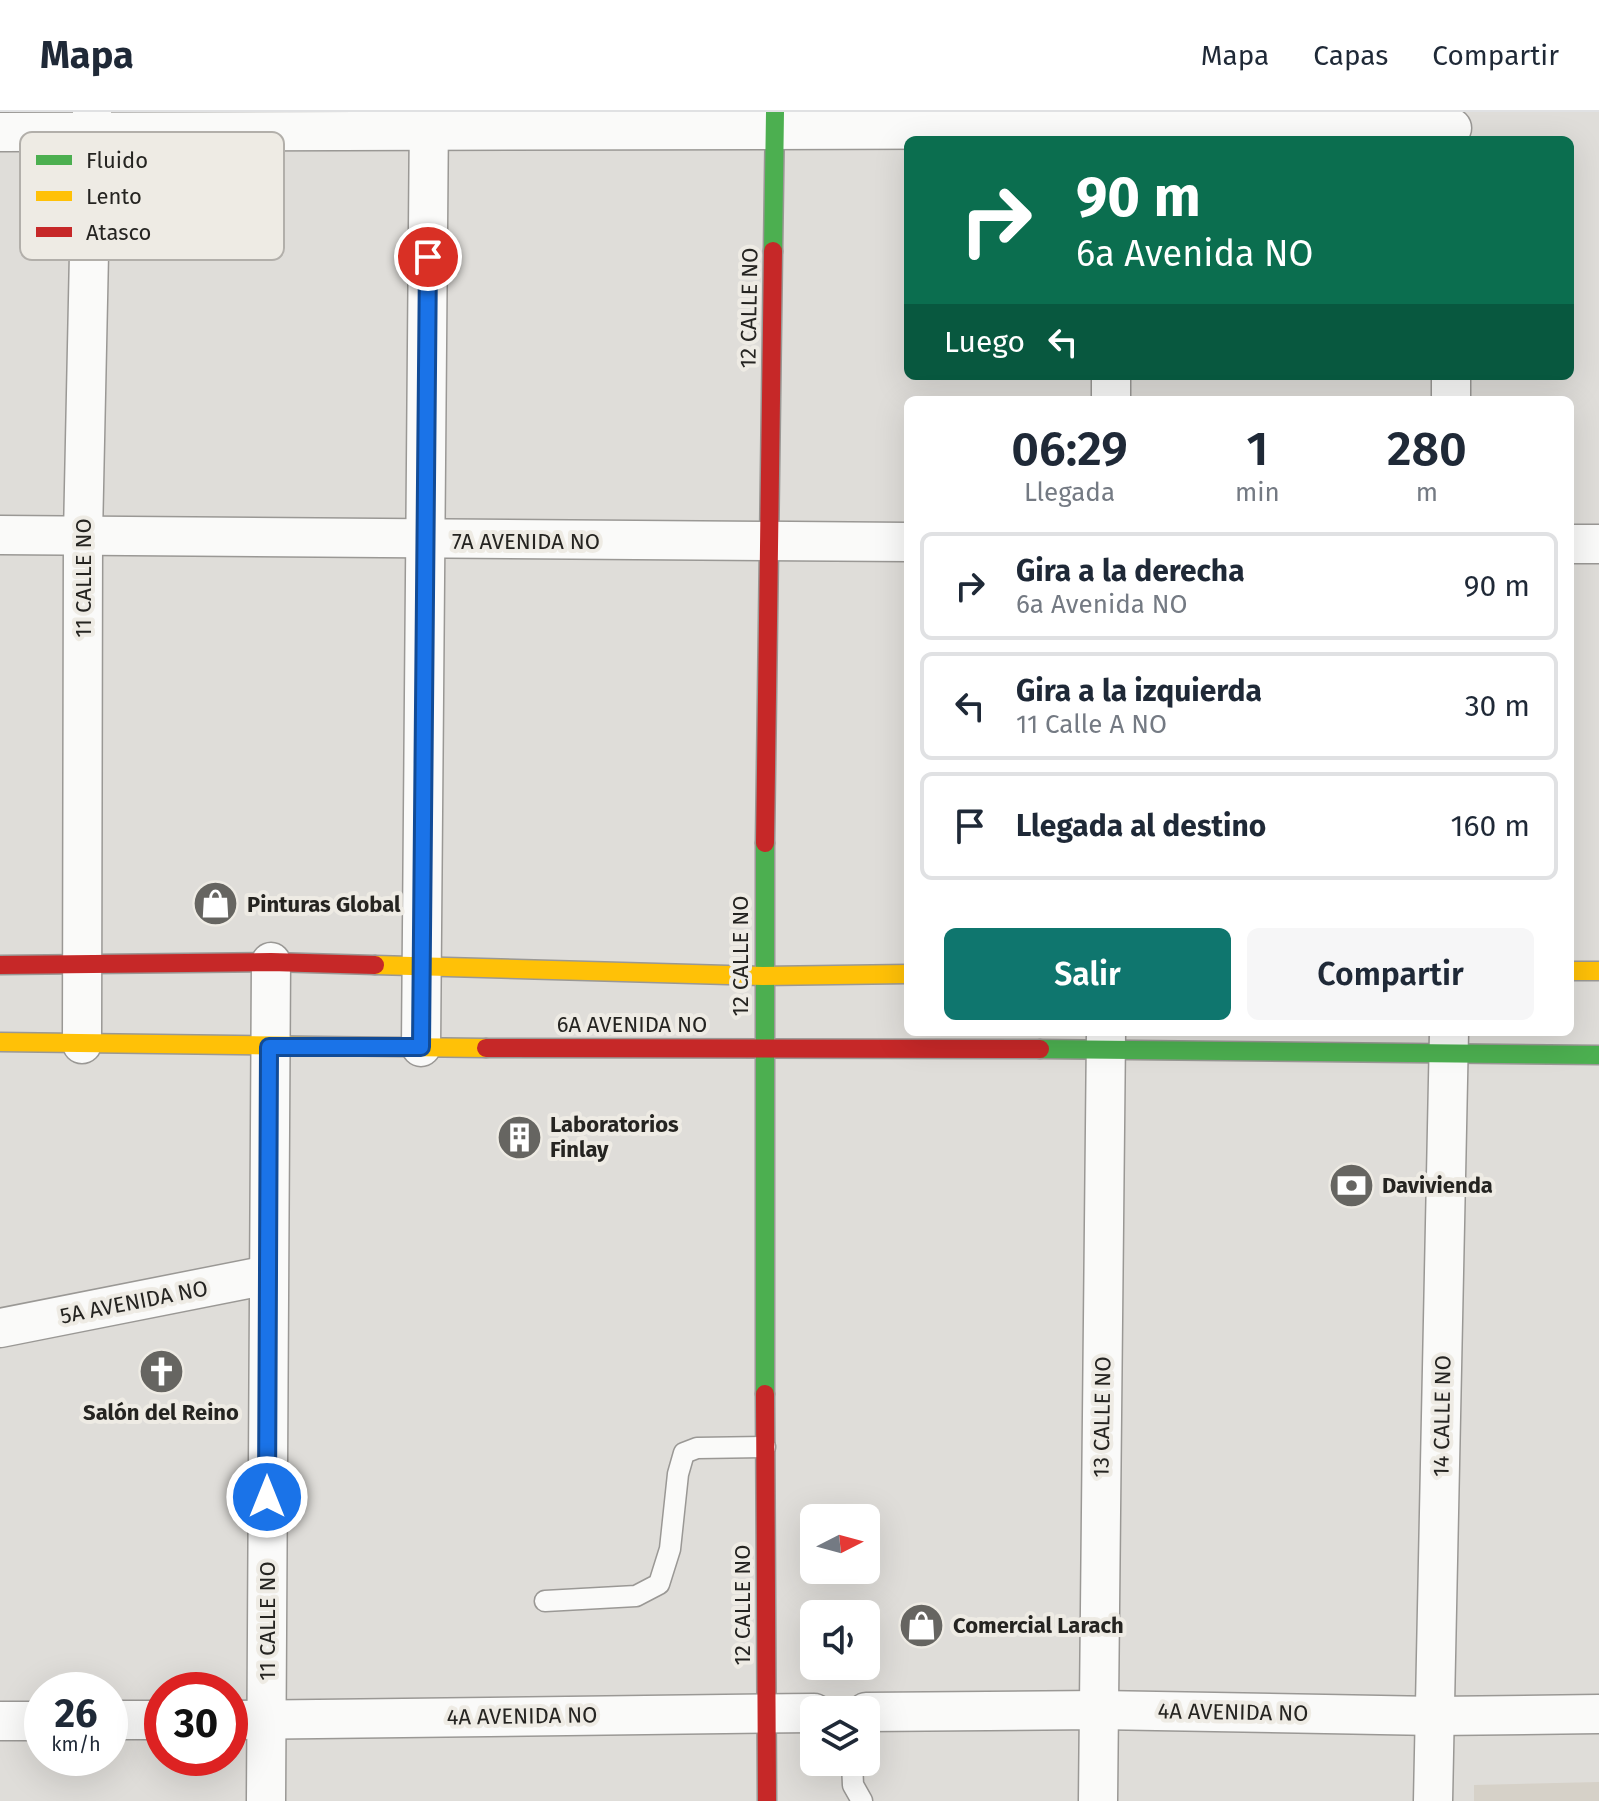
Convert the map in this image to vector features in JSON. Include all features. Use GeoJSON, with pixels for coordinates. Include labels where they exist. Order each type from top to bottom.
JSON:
{"type":"FeatureCollection","features":[{"type":"Feature","properties":{"kind":"street"},"geometry":{"type":"LineString","coordinates":[[421,1047],[429,121]]}},
{"type":"Feature","properties":{"kind":"street"},"geometry":{"type":"LineString","coordinates":[[0,132],[92,122],[775,121],[1114,127],[1452,127]]}},
{"type":"Feature","properties":{"kind":"street","name":"12 CALLE NO"},"geometry":{"type":"LineString","coordinates":[[767,1801],[763,976],[775,121]]}},
{"type":"Feature","properties":{"kind":"street","name":"11 CALLE NO"},"geometry":{"type":"LineString","coordinates":[[82,1044],[83,535],[89,260]]}},
{"type":"Feature","properties":{"kind":"street","name":"7A AVENIDA NO"},"geometry":{"type":"LineString","coordinates":[[0,535],[904,542]]}},
{"type":"Feature","properties":{"kind":"street"},"geometry":{"type":"LineString","coordinates":[[1574,544],[1599,544]]}},
{"type":"Feature","properties":{"kind":"street"},"geometry":{"type":"LineString","coordinates":[[0,965],[271,962],[763,976],[904,974]]}},
{"type":"Feature","properties":{"kind":"street","name":"11 CALLE NO"},"geometry":{"type":"LineString","coordinates":[[266,1801],[248,1720],[268,1275],[271,962]]}},
{"type":"Feature","properties":{"kind":"street"},"geometry":{"type":"LineString","coordinates":[[1574,971],[1599,971]]}},
{"type":"Feature","properties":{"kind":"street","name":"6A AVENIDA NO"},"geometry":{"type":"LineString","coordinates":[[0,1042],[269,1047],[763,1048],[1106,1040],[1449,1043],[1599,1055]]}},
{"type":"Feature","properties":{"kind":"street","name":"13 CALLE NO"},"geometry":{"type":"LineString","coordinates":[[1098,1801],[1106,1040]]}},
{"type":"Feature","properties":{"kind":"street","name":"14 CALLE NO"},"geometry":{"type":"LineString","coordinates":[[1433,1801],[1449,1043]]}},
{"type":"Feature","properties":{"kind":"street","name":"5A AVENIDA NO"},"geometry":{"type":"LineString","coordinates":[[0,1328],[268,1275]]}},
{"type":"Feature","properties":{"kind":"street","name":"4A AVENIDA NO"},"geometry":{"type":"LineString","coordinates":[[880,1712],[1099,1710],[1435,1716],[1599,1714]]}},
{"type":"Feature","properties":{"kind":"street","name":"4A AVENIDA NO"},"geometry":{"type":"LineString","coordinates":[[248,1720],[800,1713]]}},
{"type":"Feature","properties":{"kind":"street"},"geometry":{"type":"LineString","coordinates":[[0,1721],[24,1721]]}},
{"type":"Feature","properties":{"kind":"lane"},"geometry":{"type":"LineString","coordinates":[[545,1601],[636,1596],[659,1584],[670,1549],[678,1474],[684,1453],[697,1448],[765,1447]]}},
{"type":"Feature","properties":{"kind":"lane"},"geometry":{"type":"LineString","coordinates":[[853,1776],[853,1785],[862,1801]]}},
{"type":"Feature","properties":{"kind":"shaded area"},"geometry":{"type":"Polygon","coordinates":[[[1599,1782],[1599,1801],[1474,1801],[1474,1785],[1599,1782]]]}},
{"type":"Feature","properties":{"kind":"traffic: fast"},"geometry":{"type":"LineString","coordinates":[[773,251],[775,112]]}},
{"type":"Feature","properties":{"kind":"traffic: fast"},"geometry":{"type":"LineString","coordinates":[[765,843],[765,1394]]}},
{"type":"Feature","properties":{"kind":"traffic: fast"},"geometry":{"type":"LineString","coordinates":[[1040,1049],[1599,1055]]}},
{"type":"Feature","properties":{"kind":"traffic: slow"},"geometry":{"type":"LineString","coordinates":[[375,965],[763,976],[904,974]]}},
{"type":"Feature","properties":{"kind":"traffic: slow"},"geometry":{"type":"LineString","coordinates":[[1574,971],[1599,971]]}},
{"type":"Feature","properties":{"kind":"traffic: slow"},"geometry":{"type":"LineString","coordinates":[[0,1042],[486,1048]]}},
{"type":"Feature","properties":{"kind":"traffic: jam"},"geometry":{"type":"LineString","coordinates":[[765,843],[773,251]]}},
{"type":"Feature","properties":{"kind":"traffic: jam"},"geometry":{"type":"LineString","coordinates":[[0,965],[271,962],[375,965]]}},
{"type":"Feature","properties":{"kind":"traffic: jam"},"geometry":{"type":"LineString","coordinates":[[486,1048],[1040,1049]]}},
{"type":"Feature","properties":{"kind":"traffic: jam"},"geometry":{"type":"LineString","coordinates":[[765,1394],[767,1801]]}},
{"type":"Feature","properties":{"kind":"place","name":"Pinturas Global"},"geometry":{"type":"Point","coordinates":[216,904]}},
{"type":"Feature","properties":{"kind":"place","name":"Laboratorios Finlay"},"geometry":{"type":"Point","coordinates":[519,1137]}},
{"type":"Feature","properties":{"kind":"place","name":"Davivienda"},"geometry":{"type":"Point","coordinates":[1351,1185]}},
{"type":"Feature","properties":{"kind":"place","name":"Salón del Reino"},"geometry":{"type":"Point","coordinates":[161,1371]}},
{"type":"Feature","properties":{"kind":"place","name":"Comercial Larach"},"geometry":{"type":"Point","coordinates":[922,1625]}},
{"type":"Feature","properties":{"kind":"route"},"geometry":{"type":"LineString","coordinates":[[267,1497],[269,1047],[421,1047],[428,257]]}}]}
